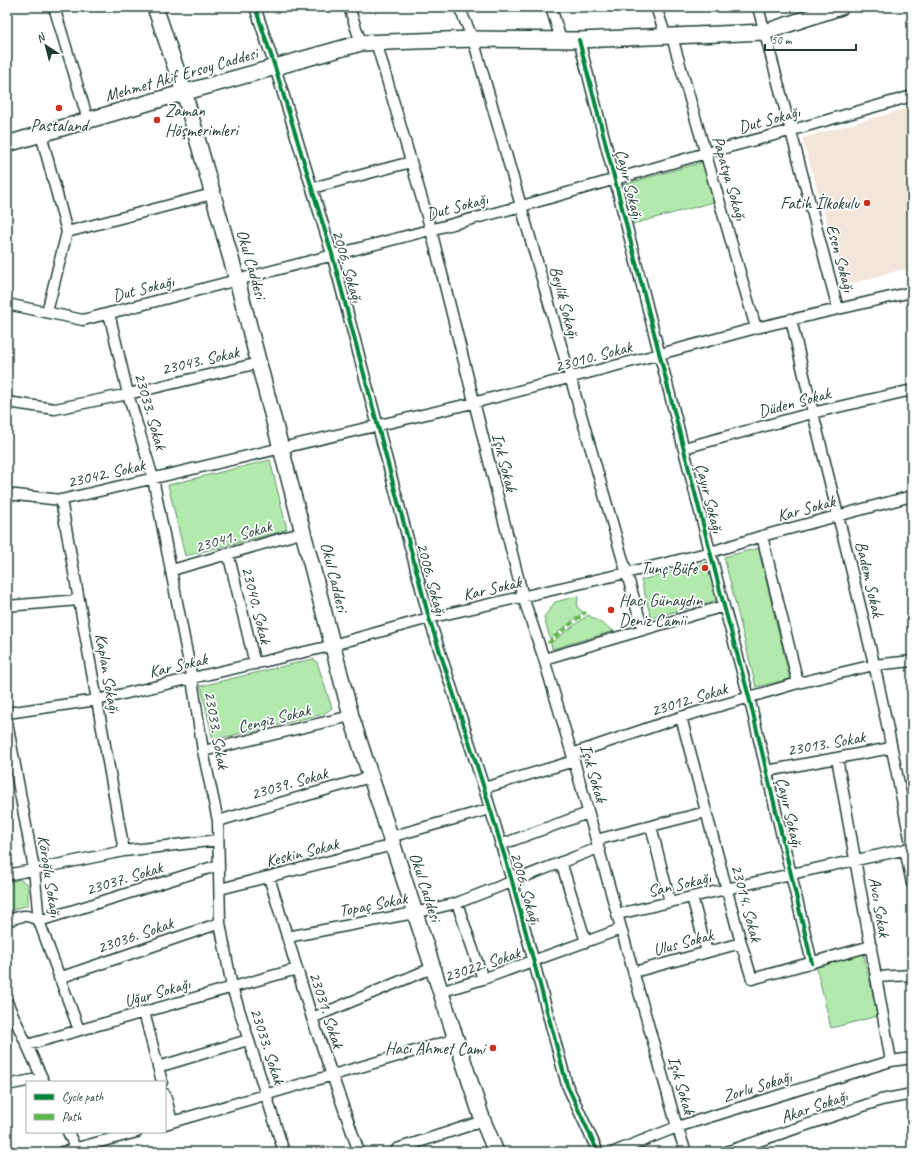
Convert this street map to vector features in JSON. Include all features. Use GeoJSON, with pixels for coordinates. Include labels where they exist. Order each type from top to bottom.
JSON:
{"type":"FeatureCollection","features":[{"type":"Feature","properties":{"kind":"main road","name":"Okul Caddesi"},"geometry":{"type":"LineString","coordinates":[[155,7],[184,92],[237,280],[351,716],[482,1120],[496,1152]]}},
{"type":"Feature","properties":{"kind":"main road","name":"Mehmet Akif Ersoy Caddesi"},"geometry":{"type":"LineString","coordinates":[[7,144],[184,92],[361,43],[473,39],[579,40],[765,32],[841,7]]}},
{"type":"Feature","properties":{"kind":"street"},"geometry":{"type":"LineString","coordinates":[[54,7],[88,120]]}},
{"type":"Feature","properties":{"kind":"street","name":"2006. Sokağı"},"geometry":{"type":"LineString","coordinates":[[255,7],[275,67],[332,254],[429,618],[484,788],[512,881],[532,961],[567,1085],[598,1152]]}},
{"type":"Feature","properties":{"kind":"street"},"geometry":{"type":"LineString","coordinates":[[349,7],[361,43]]}},
{"type":"Feature","properties":{"kind":"street","name":"Beylik Sokağı"},"geometry":{"type":"LineString","coordinates":[[459,7],[473,39],[643,630]]}},
{"type":"Feature","properties":{"kind":"street"},"geometry":{"type":"LineString","coordinates":[[551,7],[561,40]]}},
{"type":"Feature","properties":{"kind":"street","name":"Papatya Sokağı"},"geometry":{"type":"LineString","coordinates":[[656,7],[669,37],[706,153],[756,328]]}},
{"type":"Feature","properties":{"kind":"street","name":"Esen Sokağı"},"geometry":{"type":"LineString","coordinates":[[758,7],[838,309]]}},
{"type":"Feature","properties":{"kind":"street","name":"Çayır Sokağı"},"geometry":{"type":"LineString","coordinates":[[579,40],[724,606],[749,697],[812,963]]}},
{"type":"Feature","properties":{"kind":"street","name":"Işık Sokak"},"geometry":{"type":"LineString","coordinates":[[376,42],[431,230],[473,403],[523,597],[544,659],[573,757],[677,1127],[686,1152]]}},
{"type":"Feature","properties":{"kind":"street","name":"Dut Sokağı"},"geometry":{"type":"LineString","coordinates":[[7,304],[83,320],[332,254],[522,206],[912,96]]}},
{"type":"Feature","properties":{"kind":"street"},"geometry":{"type":"LineString","coordinates":[[41,134],[67,232],[47,312]]}},
{"type":"Feature","properties":{"kind":"street"},"geometry":{"type":"LineString","coordinates":[[312,188],[411,162]]}},
{"type":"Feature","properties":{"kind":"street"},"geometry":{"type":"LineString","coordinates":[[67,232],[212,194]]}},
{"type":"Feature","properties":{"kind":"street","name":"23010. Sokak"},"geometry":{"type":"LineString","coordinates":[[281,449],[473,403],[791,319],[912,292]]}},
{"type":"Feature","properties":{"kind":"street","name":"23033. Sokak"},"geometry":{"type":"LineString","coordinates":[[109,313],[128,394],[153,478],[192,679],[203,751],[218,821],[220,923],[232,987],[248,1040],[267,1094],[284,1152]]}},
{"type":"Feature","properties":{"kind":"street","name":"Badem Sokak"},"geometry":{"type":"LineString","coordinates":[[791,319],[812,413],[874,665],[909,849],[912,884]]}},
{"type":"Feature","properties":{"kind":"street","name":"23043. Sokak"},"geometry":{"type":"LineString","coordinates":[[7,402],[55,409],[128,394],[259,363]]}},
{"type":"Feature","properties":{"kind":"street","name":"Düden Sokak"},"geometry":{"type":"LineString","coordinates":[[684,448],[812,413],[912,390]]}},
{"type":"Feature","properties":{"kind":"street","name":"23042. Sokak"},"geometry":{"type":"LineString","coordinates":[[7,494],[61,500],[281,449]]}},
{"type":"Feature","properties":{"kind":"street","name":"Kar Sokak"},"geometry":{"type":"LineString","coordinates":[[7,713],[97,700],[255,664],[333,645],[429,618],[711,552],[762,536],[912,496]]}},
{"type":"Feature","properties":{"kind":"street","name":"Kaplan Sokağı"},"geometry":{"type":"LineString","coordinates":[[61,500],[124,851]]}},
{"type":"Feature","properties":{"kind":"street","name":"23041. Sokak"},"geometry":{"type":"LineString","coordinates":[[172,570],[304,532]]}},
{"type":"Feature","properties":{"kind":"street"},"geometry":{"type":"LineString","coordinates":[[762,536],[798,683]]}},
{"type":"Feature","properties":{"kind":"street","name":"23040. Sokak"},"geometry":{"type":"LineString","coordinates":[[228,553],[255,664]]}},
{"type":"Feature","properties":{"kind":"street"},"geometry":{"type":"LineString","coordinates":[[7,606],[79,600]]}},
{"type":"Feature","properties":{"kind":"street"},"geometry":{"type":"LineString","coordinates":[[544,659],[724,606]]}},
{"type":"Feature","properties":{"kind":"street","name":"23012. Sokak"},"geometry":{"type":"LineString","coordinates":[[484,788],[681,717],[798,683],[874,665],[912,661]]}},
{"type":"Feature","properties":{"kind":"street","name":"Cengiz Sokak"},"geometry":{"type":"LineString","coordinates":[[203,751],[351,716]]}},
{"type":"Feature","properties":{"kind":"street","name":"23014. Sokak"},"geometry":{"type":"LineString","coordinates":[[681,717],[726,889],[752,979],[871,946]]}},
{"type":"Feature","properties":{"kind":"street","name":"Köroğlu Sokağı"},"geometry":{"type":"LineString","coordinates":[[7,722],[34,869],[39,921],[79,1030]]}},
{"type":"Feature","properties":{"kind":"street","name":"23013. Sokak"},"geometry":{"type":"LineString","coordinates":[[766,771],[891,748]]}},
{"type":"Feature","properties":{"kind":"street","name":"Avcı Sokak"},"geometry":{"type":"LineString","coordinates":[[837,758],[891,1062]]}},
{"type":"Feature","properties":{"kind":"street","name":"23039. Sokak"},"geometry":{"type":"LineString","coordinates":[[218,821],[370,777]]}},
{"type":"Feature","properties":{"kind":"street","name":"Keskin Sokak"},"geometry":{"type":"LineString","coordinates":[[220,889],[269,877],[392,841],[490,809]]}},
{"type":"Feature","properties":{"kind":"street","name":"Topaç Sokak"},"geometry":{"type":"LineString","coordinates":[[287,937],[414,913],[457,902],[561,862],[597,844],[651,826],[706,812]]}},
{"type":"Feature","properties":{"kind":"street"},"geometry":{"type":"LineString","coordinates":[[500,845],[588,813]]}},
{"type":"Feature","properties":{"kind":"street"},"geometry":{"type":"LineString","coordinates":[[651,826],[670,902]]}},
{"type":"Feature","properties":{"kind":"street"},"geometry":{"type":"LineString","coordinates":[[7,875],[124,851],[218,840]]}},
{"type":"Feature","properties":{"kind":"street","name":"San Sokağı"},"geometry":{"type":"LineString","coordinates":[[618,914],[791,874],[909,849]]}},
{"type":"Feature","properties":{"kind":"street"},"geometry":{"type":"LineString","coordinates":[[561,862],[586,942]]}},
{"type":"Feature","properties":{"kind":"street","name":"23037. Sokak"},"geometry":{"type":"LineString","coordinates":[[39,921],[218,865]]}},
{"type":"Feature","properties":{"kind":"street","name":"23031. Sokak"},"geometry":{"type":"LineString","coordinates":[[269,877],[312,1018],[358,1152]]}},
{"type":"Feature","properties":{"kind":"street"},"geometry":{"type":"LineString","coordinates":[[692,897],[707,952]]}},
{"type":"Feature","properties":{"kind":"street"},"geometry":{"type":"LineString","coordinates":[[457,902],[483,979]]}},
{"type":"Feature","properties":{"kind":"street"},"geometry":{"type":"LineString","coordinates":[[7,921],[23,916],[32,917],[39,921]]}},
{"type":"Feature","properties":{"kind":"street","name":"23036. Sokak"},"geometry":{"type":"LineString","coordinates":[[59,978],[220,923]]}},
{"type":"Feature","properties":{"kind":"street","name":"23022. Sokak"},"geometry":{"type":"LineString","coordinates":[[440,992],[483,979],[621,929]]}},
{"type":"Feature","properties":{"kind":"street","name":"Ulus Sokak"},"geometry":{"type":"LineString","coordinates":[[634,972],[741,943]]}},
{"type":"Feature","properties":{"kind":"street"},"geometry":{"type":"LineString","coordinates":[[312,1018],[432,968]]}},
{"type":"Feature","properties":{"kind":"street","name":"Uğur Sokağı"},"geometry":{"type":"LineString","coordinates":[[27,1045],[297,969]]}},
{"type":"Feature","properties":{"kind":"street"},"geometry":{"type":"LineString","coordinates":[[876,977],[912,976]]}},
{"type":"Feature","properties":{"kind":"street"},"geometry":{"type":"LineString","coordinates":[[8,1005],[43,1080]]}},
{"type":"Feature","properties":{"kind":"street"},"geometry":{"type":"LineString","coordinates":[[144,1012],[162,1081]]}},
{"type":"Feature","properties":{"kind":"street"},"geometry":{"type":"LineString","coordinates":[[166,1101],[169,1123],[456,1039]]}},
{"type":"Feature","properties":{"kind":"street"},"geometry":{"type":"LineString","coordinates":[[158,1067],[248,1040]]}},
{"type":"Feature","properties":{"kind":"street","name":"Zorlu Sokağı"},"geometry":{"type":"LineString","coordinates":[[614,1152],[677,1127],[891,1062],[912,1058]]}},
{"type":"Feature","properties":{"kind":"street"},"geometry":{"type":"LineString","coordinates":[[7,1085],[26,1082]]}},
{"type":"Feature","properties":{"kind":"street","name":"Akar Sokağı"},"geometry":{"type":"LineString","coordinates":[[726,1152],[881,1100],[912,1094]]}},
{"type":"Feature","properties":{"kind":"street"},"geometry":{"type":"LineString","coordinates":[[397,1149],[482,1120]]}},
{"type":"Feature","properties":{"kind":"street"},"geometry":{"type":"LineString","coordinates":[[68,1133],[77,1150]]}},
{"type":"Feature","properties":{"kind":"street"},"geometry":{"type":"LineString","coordinates":[[62,1152],[77,1150],[134,1133]]}},
{"type":"Feature","properties":{"kind":"shaded area","name":"Fatih İlkokulu"},"geometry":{"type":"Polygon","coordinates":[[[912,107],[912,267],[846,285],[802,138],[912,107]]]}},
{"type":"Feature","properties":{"kind":"green space"},"geometry":{"type":"Polygon","coordinates":[[[703,162],[714,202],[633,224],[622,185],[703,162]]]}},
{"type":"Feature","properties":{"kind":"green space"},"geometry":{"type":"Polygon","coordinates":[[[270,460],[287,529],[185,556],[168,485],[270,460]]]}},
{"type":"Feature","properties":{"kind":"green space"},"geometry":{"type":"Polygon","coordinates":[[[758,548],[790,679],[756,687],[724,557],[758,548]]]}},
{"type":"Feature","properties":{"kind":"green space"},"geometry":{"type":"Polygon","coordinates":[[[708,562],[718,600],[651,618],[641,580],[708,562]]]}},
{"type":"Feature","properties":{"kind":"green space"},"geometry":{"type":"Polygon","coordinates":[[[578,596],[577,607],[583,612],[550,639],[544,617],[555,602],[578,596]]]}},
{"type":"Feature","properties":{"kind":"green space"},"geometry":{"type":"Polygon","coordinates":[[[588,615],[614,631],[552,649],[551,643],[588,615]]]}},
{"type":"Feature","properties":{"kind":"green space"},"geometry":{"type":"Polygon","coordinates":[[[313,659],[317,662],[332,708],[324,714],[213,740],[201,686],[313,659]]]}},
{"type":"Feature","properties":{"kind":"green space"},"geometry":{"type":"Polygon","coordinates":[[[19,879],[28,884],[28,905],[7,912],[7,883],[19,879]]]}},
{"type":"Feature","properties":{"kind":"green space"},"geometry":{"type":"Polygon","coordinates":[[[863,953],[878,1016],[831,1028],[816,965],[863,953]]]}},
{"type":"Feature","properties":{"kind":"marked path"},"geometry":{"type":"LineString","coordinates":[[548,643],[586,612]]}},
{"type":"Feature","properties":{"kind":"cycle path"},"geometry":{"type":"LineString","coordinates":[[255,7],[275,67],[332,254],[429,618],[484,788],[512,881],[567,1085],[598,1152]]}},
{"type":"Feature","properties":{"kind":"cycle path"},"geometry":{"type":"LineString","coordinates":[[579,40],[724,606],[749,697],[812,963]]}},
{"type":"Feature","properties":{"kind":"place","name":"Pastaland"},"geometry":{"type":"Point","coordinates":[59,108]}},
{"type":"Feature","properties":{"kind":"place","name":"Zaman Höşmerimleri"},"geometry":{"type":"Point","coordinates":[157,120]}},
{"type":"Feature","properties":{"kind":"place","name":"Fatih İlkokulu"},"geometry":{"type":"Point","coordinates":[867,203]}},
{"type":"Feature","properties":{"kind":"place","name":"Tunç Büfe"},"geometry":{"type":"Point","coordinates":[705,568]}},
{"type":"Feature","properties":{"kind":"place","name":"Hacı Günaydın Deniz Camii"},"geometry":{"type":"Point","coordinates":[611,610]}},
{"type":"Feature","properties":{"kind":"place","name":"Hacı Ahmet Cami"},"geometry":{"type":"Point","coordinates":[493,1048]}}]}
